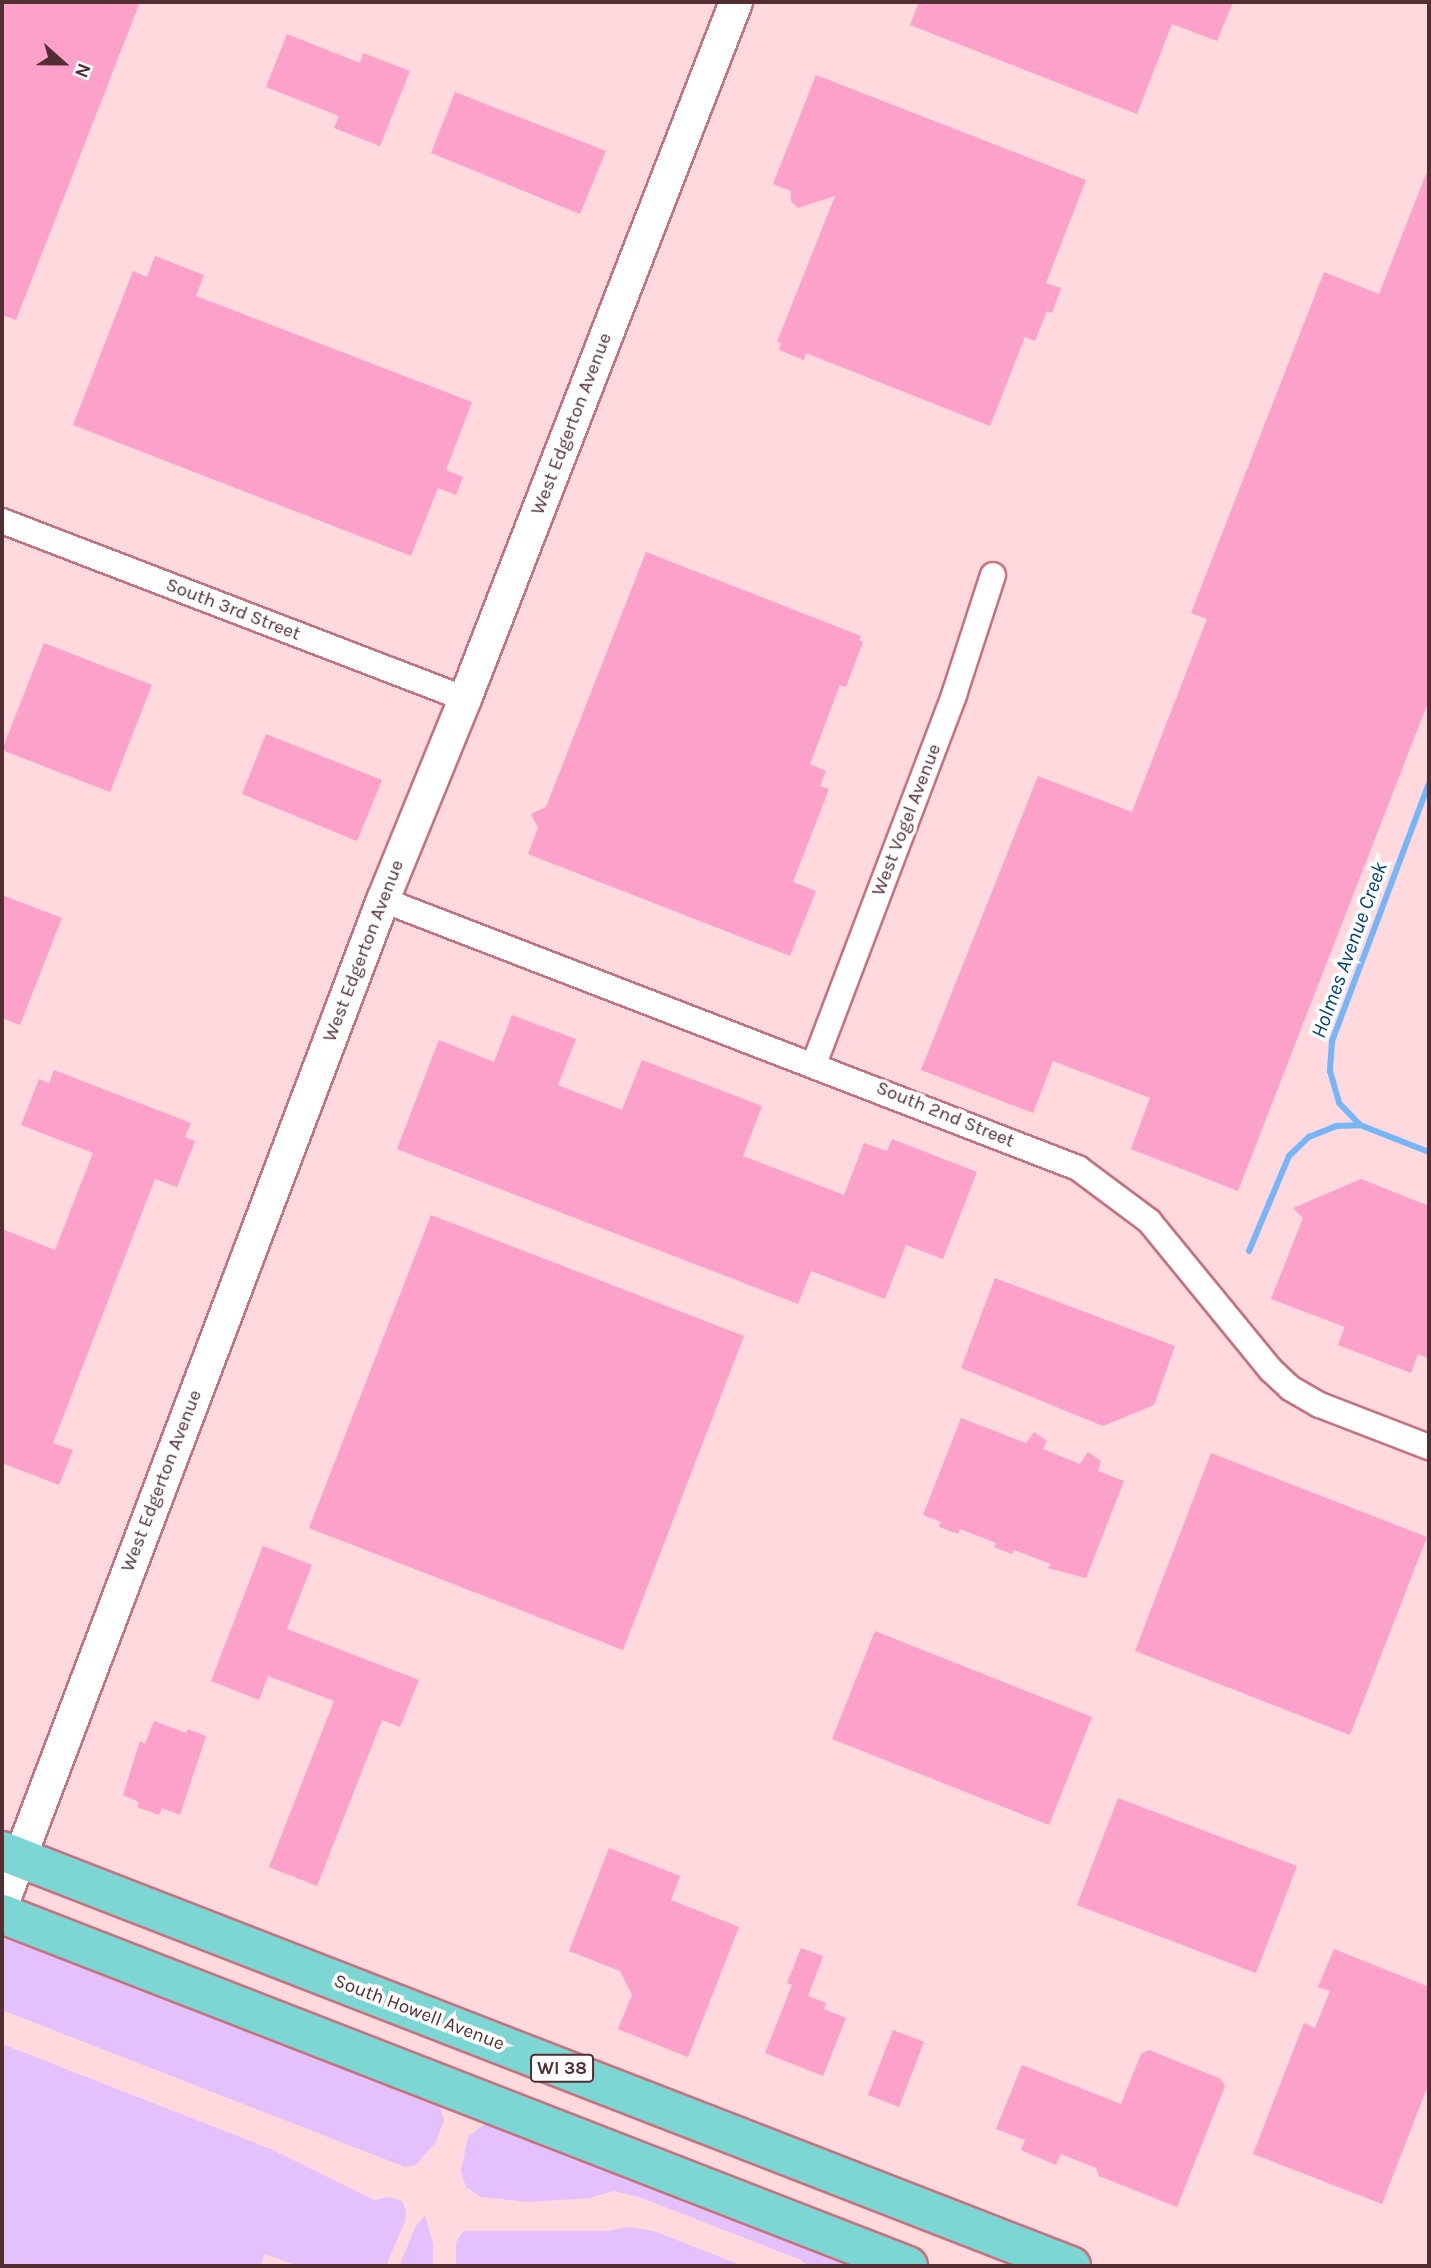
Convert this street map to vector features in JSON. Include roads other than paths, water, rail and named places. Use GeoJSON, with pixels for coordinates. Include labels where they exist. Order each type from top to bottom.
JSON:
{"type":"FeatureCollection","features":[{"type":"Feature","properties":{"kind":"main road","name":"South Howell Avenue"},"geometry":{"type":"LineString","coordinates":[[11,1854],[1071,2266]]}},
{"type":"Feature","properties":{"kind":"main road"},"geometry":{"type":"LineString","coordinates":[[2,1914],[908,2266]]}},
{"type":"Feature","properties":{"kind":"street","name":"West Edgerton Avenue"},"geometry":{"type":"LineString","coordinates":[[2,1905],[11,1854],[736,2]]}},
{"type":"Feature","properties":{"kind":"street","name":"South 3rd Street"},"geometry":{"type":"LineString","coordinates":[[2,521],[465,699]]}},
{"type":"Feature","properties":{"kind":"street","name":"West Vogel Avenue"},"geometry":{"type":"LineString","coordinates":[[814,1064],[954,695],[993,575]]}},
{"type":"Feature","properties":{"kind":"street","name":"South 2nd Street"},"geometry":{"type":"LineString","coordinates":[[383,900],[814,1064],[1077,1168],[1149,1221],[1271,1370],[1290,1388],[1320,1405],[1429,1447]]}},
{"type":"Feature","properties":{"kind":"waterway","name":"Holmes Avenue Creek"},"geometry":{"type":"LineString","coordinates":[[1429,783],[1332,1041],[1330,1071],[1339,1103],[1360,1125],[1429,1152]]}},
{"type":"Feature","properties":{"kind":"waterway","name":"Holmes Avenue Creek"},"geometry":{"type":"LineString","coordinates":[[1249,1251],[1289,1156],[1309,1137],[1336,1126],[1360,1125]]}}]}
